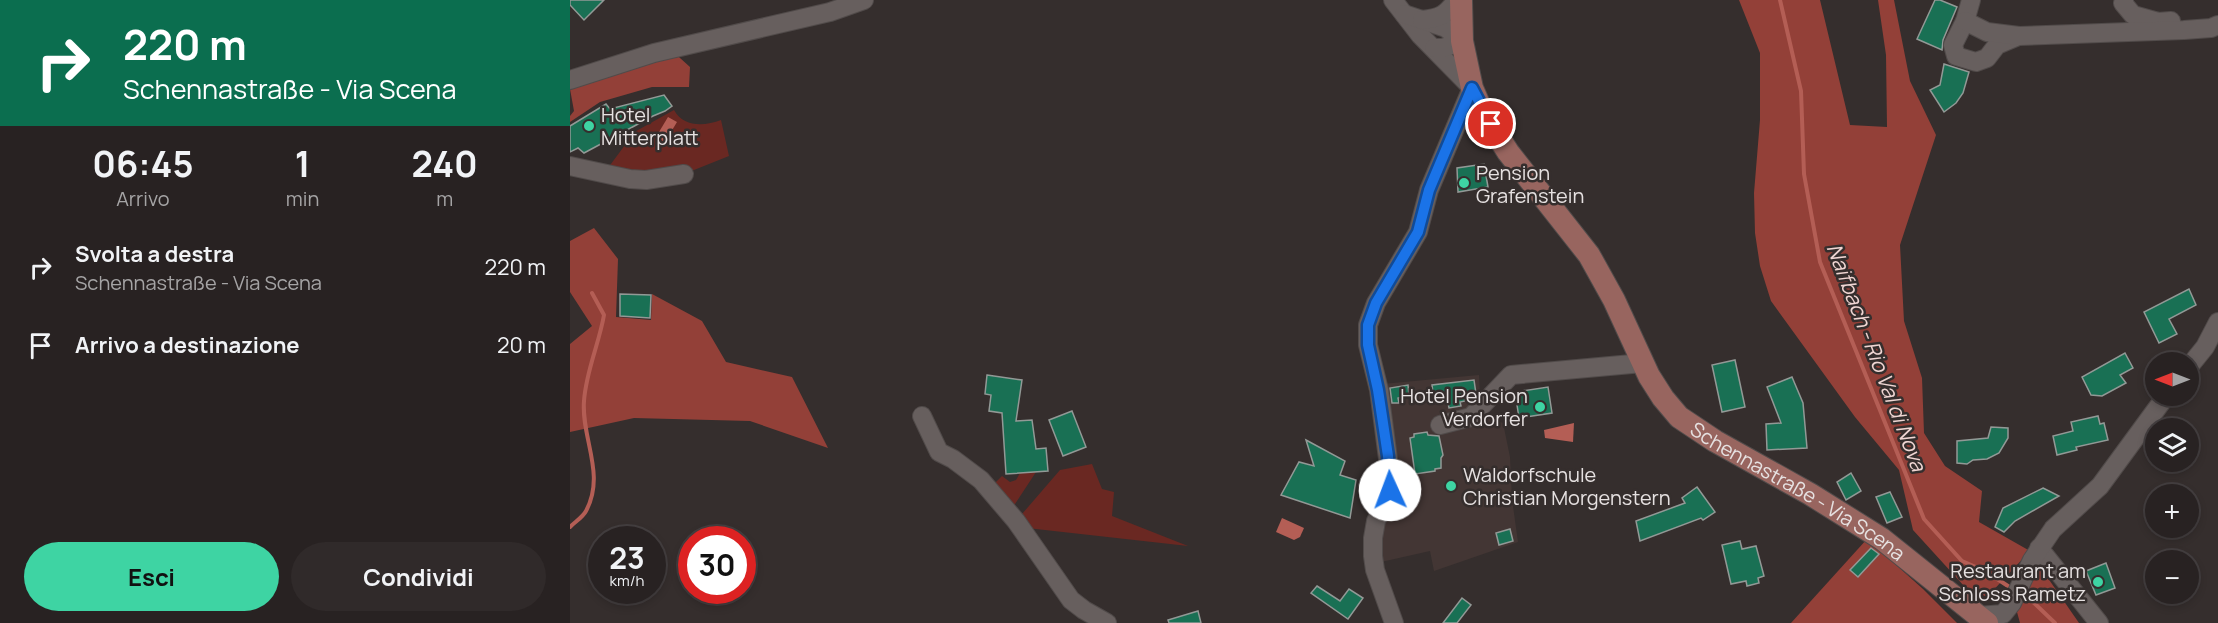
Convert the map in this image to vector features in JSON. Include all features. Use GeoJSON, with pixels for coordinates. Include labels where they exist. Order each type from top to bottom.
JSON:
{"type":"FeatureCollection","features":[{"type":"Feature","properties":{"kind":"main road","name":"Schennastraße - Via Scena"},"geometry":{"type":"LineString","coordinates":[[1459,0],[1462,42],[1472,88],[1482,111],[1508,152],[1589,255],[1614,300],[1643,363],[1663,398],[1679,417],[1715,441],[1810,494],[1882,538],[1993,617]]}},
{"type":"Feature","properties":{"kind":"street"},"geometry":{"type":"LineString","coordinates":[[570,80],[654,53],[830,12],[864,0]]}},
{"type":"Feature","properties":{"kind":"street"},"geometry":{"type":"LineString","coordinates":[[1405,11],[1438,18],[1459,0]]}},
{"type":"Feature","properties":{"kind":"street"},"geometry":{"type":"LineString","coordinates":[[1971,0],[1965,21],[1953,45],[1956,56],[1976,62],[1987,58],[1997,45],[2019,36]]}},
{"type":"Feature","properties":{"kind":"street"},"geometry":{"type":"LineString","coordinates":[[2124,0],[2123,3],[2133,15],[2158,22],[2218,17]]}},
{"type":"Feature","properties":{"kind":"street"},"geometry":{"type":"LineString","coordinates":[[1405,11],[1446,28],[1462,42]]}},
{"type":"Feature","properties":{"kind":"street","name":"Schennastraße - Via Scena"},"geometry":{"type":"LineString","coordinates":[[1405,11],[1420,35],[1472,88]]}},
{"type":"Feature","properties":{"kind":"street"},"geometry":{"type":"LineString","coordinates":[[1965,21],[1987,32],[2019,36],[2184,30],[2211,28],[2218,25]]}},
{"type":"Feature","properties":{"kind":"street"},"geometry":{"type":"LineString","coordinates":[[1434,48],[1443,48],[1462,42]]}},
{"type":"Feature","properties":{"kind":"street"},"geometry":{"type":"LineString","coordinates":[[1394,623],[1375,570],[1373,556],[1376,521],[1390,490],[1390,474],[1378,390],[1368,345],[1368,325],[1376,303],[1418,232],[1429,190],[1472,88]]}},
{"type":"Feature","properties":{"kind":"street"},"geometry":{"type":"LineString","coordinates":[[570,166],[630,179],[646,180],[684,174]]}},
{"type":"Feature","properties":{"kind":"street"},"geometry":{"type":"LineString","coordinates":[[2199,354],[2218,322]]}},
{"type":"Feature","properties":{"kind":"street"},"geometry":{"type":"LineString","coordinates":[[1440,425],[1470,417],[1511,375],[1643,363]]}},
{"type":"Feature","properties":{"kind":"street"},"geometry":{"type":"LineString","coordinates":[[1993,617],[2053,529],[2100,486],[2159,406]]}},
{"type":"Feature","properties":{"kind":"street"},"geometry":{"type":"LineString","coordinates":[[922,416],[939,452],[953,459],[981,480],[1016,521],[1071,600],[1107,623]]}},
{"type":"Feature","properties":{"kind":"street"},"geometry":{"type":"LineString","coordinates":[[2036,554],[2098,623]]}},
{"type":"Feature","properties":{"kind":"shaded area"},"geometry":{"type":"Polygon","coordinates":[[[1739,0],[1820,0],[1850,125],[1887,127],[1886,55],[1878,0],[1894,0],[1910,81],[1936,135],[1900,245],[1904,321],[1922,378],[1924,433],[1945,466],[1982,491],[1979,522],[2030,551],[1987,597],[1964,586],[1913,530],[1899,470],[1855,417],[1771,301],[1760,266],[1755,233],[1754,193],[1760,120],[1760,53],[1739,0]]]}},
{"type":"Feature","properties":{"kind":"shaded area"},"geometry":{"type":"Polygon","coordinates":[[[670,49],[690,67],[689,87],[652,87],[600,102],[570,122],[570,116],[574,111],[570,89],[626,62],[670,49]]]}},
{"type":"Feature","properties":{"kind":"shaded area"},"geometry":{"type":"Polygon","coordinates":[[[674,110],[678,116],[689,123],[708,124],[721,120],[729,156],[684,174],[608,168],[625,145],[620,140],[674,110]]]}},
{"type":"Feature","properties":{"kind":"shaded area"},"geometry":{"type":"Polygon","coordinates":[[[668,117],[677,122],[665,142],[656,137],[668,117]]]}},
{"type":"Feature","properties":{"kind":"shaded area"},"geometry":{"type":"Polygon","coordinates":[[[594,228],[618,259],[616,317],[651,320],[652,294],[702,321],[726,362],[792,377],[828,448],[750,421],[634,418],[570,432],[570,344],[592,326],[570,292],[570,241],[594,228]]]}},
{"type":"Feature","properties":{"kind":"shaded area","name":"Waldorfschule Christian Morgenstern"},"geometry":{"type":"Polygon","coordinates":[[[1479,375],[1481,415],[1503,423],[1510,457],[1512,499],[1518,542],[1434,571],[1430,551],[1381,562],[1380,531],[1389,506],[1382,384],[1479,375]]]}},
{"type":"Feature","properties":{"kind":"shaded area"},"geometry":{"type":"Polygon","coordinates":[[[1574,423],[1573,442],[1545,438],[1544,430],[1574,423]]]}},
{"type":"Feature","properties":{"kind":"shaded area"},"geometry":{"type":"Polygon","coordinates":[[[1092,464],[1102,489],[1114,492],[1112,516],[1188,546],[1027,528],[1016,521],[1060,470],[1092,464]]]}},
{"type":"Feature","properties":{"kind":"shaded area"},"geometry":{"type":"Polygon","coordinates":[[[1036,472],[1013,507],[994,484],[1002,476],[1010,482],[1016,480],[1020,473],[1036,472]]]}},
{"type":"Feature","properties":{"kind":"shaded area"},"geometry":{"type":"Polygon","coordinates":[[[1282,518],[1304,528],[1300,537],[1294,540],[1276,532],[1282,518]]]}},
{"type":"Feature","properties":{"kind":"shaded area"},"geometry":{"type":"Polygon","coordinates":[[[1867,539],[1923,589],[1957,623],[1791,623],[1867,539]]]}},
{"type":"Feature","properties":{"kind":"shaded area"},"geometry":{"type":"Polygon","coordinates":[[[2036,567],[2043,571],[2079,623],[2020,623],[2017,612],[2036,567]]]}},
{"type":"Feature","properties":{"kind":"building"},"geometry":{"type":"Polygon","coordinates":[[[570,0],[604,0],[584,20],[570,5],[570,0]]]}},
{"type":"Feature","properties":{"kind":"building"},"geometry":{"type":"Polygon","coordinates":[[[1935,0],[1957,7],[1943,40],[1942,50],[1917,39],[1935,0]]]}},
{"type":"Feature","properties":{"kind":"building"},"geometry":{"type":"Polygon","coordinates":[[[1944,64],[1969,72],[1963,93],[1956,103],[1944,112],[1930,90],[1940,85],[1944,64]]]}},
{"type":"Feature","properties":{"kind":"building"},"geometry":{"type":"Polygon","coordinates":[[[664,95],[672,106],[665,111],[584,153],[578,148],[570,152],[570,126],[606,104],[610,109],[664,95]]]}},
{"type":"Feature","properties":{"kind":"building"},"geometry":{"type":"Polygon","coordinates":[[[1484,164],[1488,187],[1458,192],[1457,168],[1484,164]]]}},
{"type":"Feature","properties":{"kind":"building"},"geometry":{"type":"Polygon","coordinates":[[[2189,289],[2196,305],[2169,319],[2177,334],[2159,343],[2144,312],[2189,289]]]}},
{"type":"Feature","properties":{"kind":"building"},"geometry":{"type":"Polygon","coordinates":[[[620,294],[651,295],[650,318],[620,316],[620,294]]]}},
{"type":"Feature","properties":{"kind":"building"},"geometry":{"type":"Polygon","coordinates":[[[2125,353],[2133,368],[2120,375],[2126,383],[2102,396],[2091,395],[2082,377],[2125,353]]]}},
{"type":"Feature","properties":{"kind":"building"},"geometry":{"type":"Polygon","coordinates":[[[1735,360],[1745,407],[1722,412],[1712,365],[1735,360]]]}},
{"type":"Feature","properties":{"kind":"building"},"geometry":{"type":"Polygon","coordinates":[[[987,375],[1022,380],[1016,421],[1032,420],[1036,449],[1046,448],[1048,471],[1006,474],[1002,413],[989,411],[991,395],[985,394],[987,375]]]}},
{"type":"Feature","properties":{"kind":"building"},"geometry":{"type":"Polygon","coordinates":[[[1792,377],[1803,403],[1807,448],[1767,450],[1766,424],[1781,423],[1767,387],[1792,377]]]}},
{"type":"Feature","properties":{"kind":"building"},"geometry":{"type":"Polygon","coordinates":[[[1474,380],[1476,394],[1464,396],[1465,401],[1460,402],[1461,406],[1449,408],[1447,398],[1434,400],[1432,385],[1474,380]]]}},
{"type":"Feature","properties":{"kind":"building"},"geometry":{"type":"Polygon","coordinates":[[[1408,385],[1409,396],[1398,398],[1399,403],[1392,403],[1390,388],[1408,385]]]}},
{"type":"Feature","properties":{"kind":"building"},"geometry":{"type":"Polygon","coordinates":[[[1548,387],[1552,413],[1519,418],[1515,392],[1548,387]]]}},
{"type":"Feature","properties":{"kind":"building"},"geometry":{"type":"Polygon","coordinates":[[[1072,411],[1086,447],[1063,456],[1049,420],[1072,411]]]}},
{"type":"Feature","properties":{"kind":"building"},"geometry":{"type":"Polygon","coordinates":[[[2098,416],[2100,424],[2104,423],[2108,440],[2076,447],[2077,450],[2057,455],[2053,436],[2073,431],[2071,422],[2098,416]]]}},
{"type":"Feature","properties":{"kind":"building"},"geometry":{"type":"Polygon","coordinates":[[[1991,427],[2008,428],[2008,438],[1999,453],[1987,459],[1973,460],[1967,464],[1957,463],[1957,441],[1988,438],[1991,427]]]}},
{"type":"Feature","properties":{"kind":"building"},"geometry":{"type":"Polygon","coordinates":[[[1427,432],[1428,435],[1439,436],[1443,455],[1441,468],[1415,474],[1410,438],[1414,437],[1414,434],[1427,432]]]}},
{"type":"Feature","properties":{"kind":"building"},"geometry":{"type":"Polygon","coordinates":[[[1306,440],[1345,461],[1340,475],[1356,480],[1350,518],[1281,495],[1299,462],[1314,466],[1306,440]]]}},
{"type":"Feature","properties":{"kind":"building"},"geometry":{"type":"Polygon","coordinates":[[[1851,473],[1861,491],[1846,500],[1837,482],[1851,473]]]}},
{"type":"Feature","properties":{"kind":"building"},"geometry":{"type":"Polygon","coordinates":[[[1697,487],[1715,512],[1703,520],[1701,518],[1640,541],[1636,521],[1685,503],[1682,498],[1697,487]]]}},
{"type":"Feature","properties":{"kind":"building"},"geometry":{"type":"Polygon","coordinates":[[[2043,488],[2059,496],[2015,521],[2004,532],[1995,527],[2003,508],[2043,488]]]}},
{"type":"Feature","properties":{"kind":"building"},"geometry":{"type":"Polygon","coordinates":[[[1890,492],[1902,517],[1887,523],[1876,497],[1890,492]]]}},
{"type":"Feature","properties":{"kind":"building"},"geometry":{"type":"Polygon","coordinates":[[[1510,529],[1513,541],[1499,545],[1496,533],[1510,529]]]}},
{"type":"Feature","properties":{"kind":"building"},"geometry":{"type":"Polygon","coordinates":[[[1740,541],[1742,549],[1756,546],[1764,576],[1758,578],[1759,583],[1747,586],[1746,581],[1731,584],[1722,545],[1740,541]]]}},
{"type":"Feature","properties":{"kind":"building"},"geometry":{"type":"Polygon","coordinates":[[[1871,548],[1879,554],[1858,577],[1850,570],[1871,548]]]}},
{"type":"Feature","properties":{"kind":"building"},"geometry":{"type":"Polygon","coordinates":[[[2106,563],[2115,588],[2096,595],[2086,571],[2106,563]]]}},
{"type":"Feature","properties":{"kind":"building"},"geometry":{"type":"Polygon","coordinates":[[[1317,586],[1340,601],[1349,589],[1363,598],[1348,619],[1311,593],[1317,586]]]}},
{"type":"Feature","properties":{"kind":"building"},"geometry":{"type":"Polygon","coordinates":[[[1462,598],[1471,605],[1457,623],[1443,623],[1462,598]]]}},
{"type":"Feature","properties":{"kind":"building"},"geometry":{"type":"Polygon","coordinates":[[[1198,611],[1201,623],[1169,623],[1168,620],[1198,611]]]}},
{"type":"Feature","properties":{"kind":"waterway","name":"Naifbach - Rio Val di Nova"},"geometry":{"type":"LineString","coordinates":[[1780,0],[1801,91],[1804,174],[1820,262],[1924,519],[1962,561],[1985,571],[2014,590]]}},
{"type":"Feature","properties":{"kind":"waterway"},"geometry":{"type":"LineString","coordinates":[[570,527],[586,511],[592,497],[594,483],[584,401],[587,379],[604,315],[592,293]]}},
{"type":"Feature","properties":{"kind":"waterway","name":"Naifbach - Rio Val di Nova"},"geometry":{"type":"LineString","coordinates":[[2023,595],[2055,623]]}},
{"type":"Feature","properties":{"kind":"place","name":"Hotel Mitterplatt"},"geometry":{"type":"Point","coordinates":[589,126]}},
{"type":"Feature","properties":{"kind":"place","name":"Pension Grafenstein"},"geometry":{"type":"Point","coordinates":[1464,183]}},
{"type":"Feature","properties":{"kind":"place","name":"Hotel Pension Verdorfer"},"geometry":{"type":"Point","coordinates":[1540,407]}},
{"type":"Feature","properties":{"kind":"place","name":"Waldorfschule Christian Morgenstern"},"geometry":{"type":"Point","coordinates":[1451,486]}},
{"type":"Feature","properties":{"kind":"place","name":"Restaurant am Schloss Rametz"},"geometry":{"type":"Point","coordinates":[2098,582]}},
{"type":"Feature","properties":{"kind":"route"},"geometry":{"type":"LineString","coordinates":[[1390,490],[1388,456],[1378,390],[1368,345],[1368,325],[1376,303],[1418,232],[1429,190],[1472,88],[1482,111],[1491,124]]}}]}
